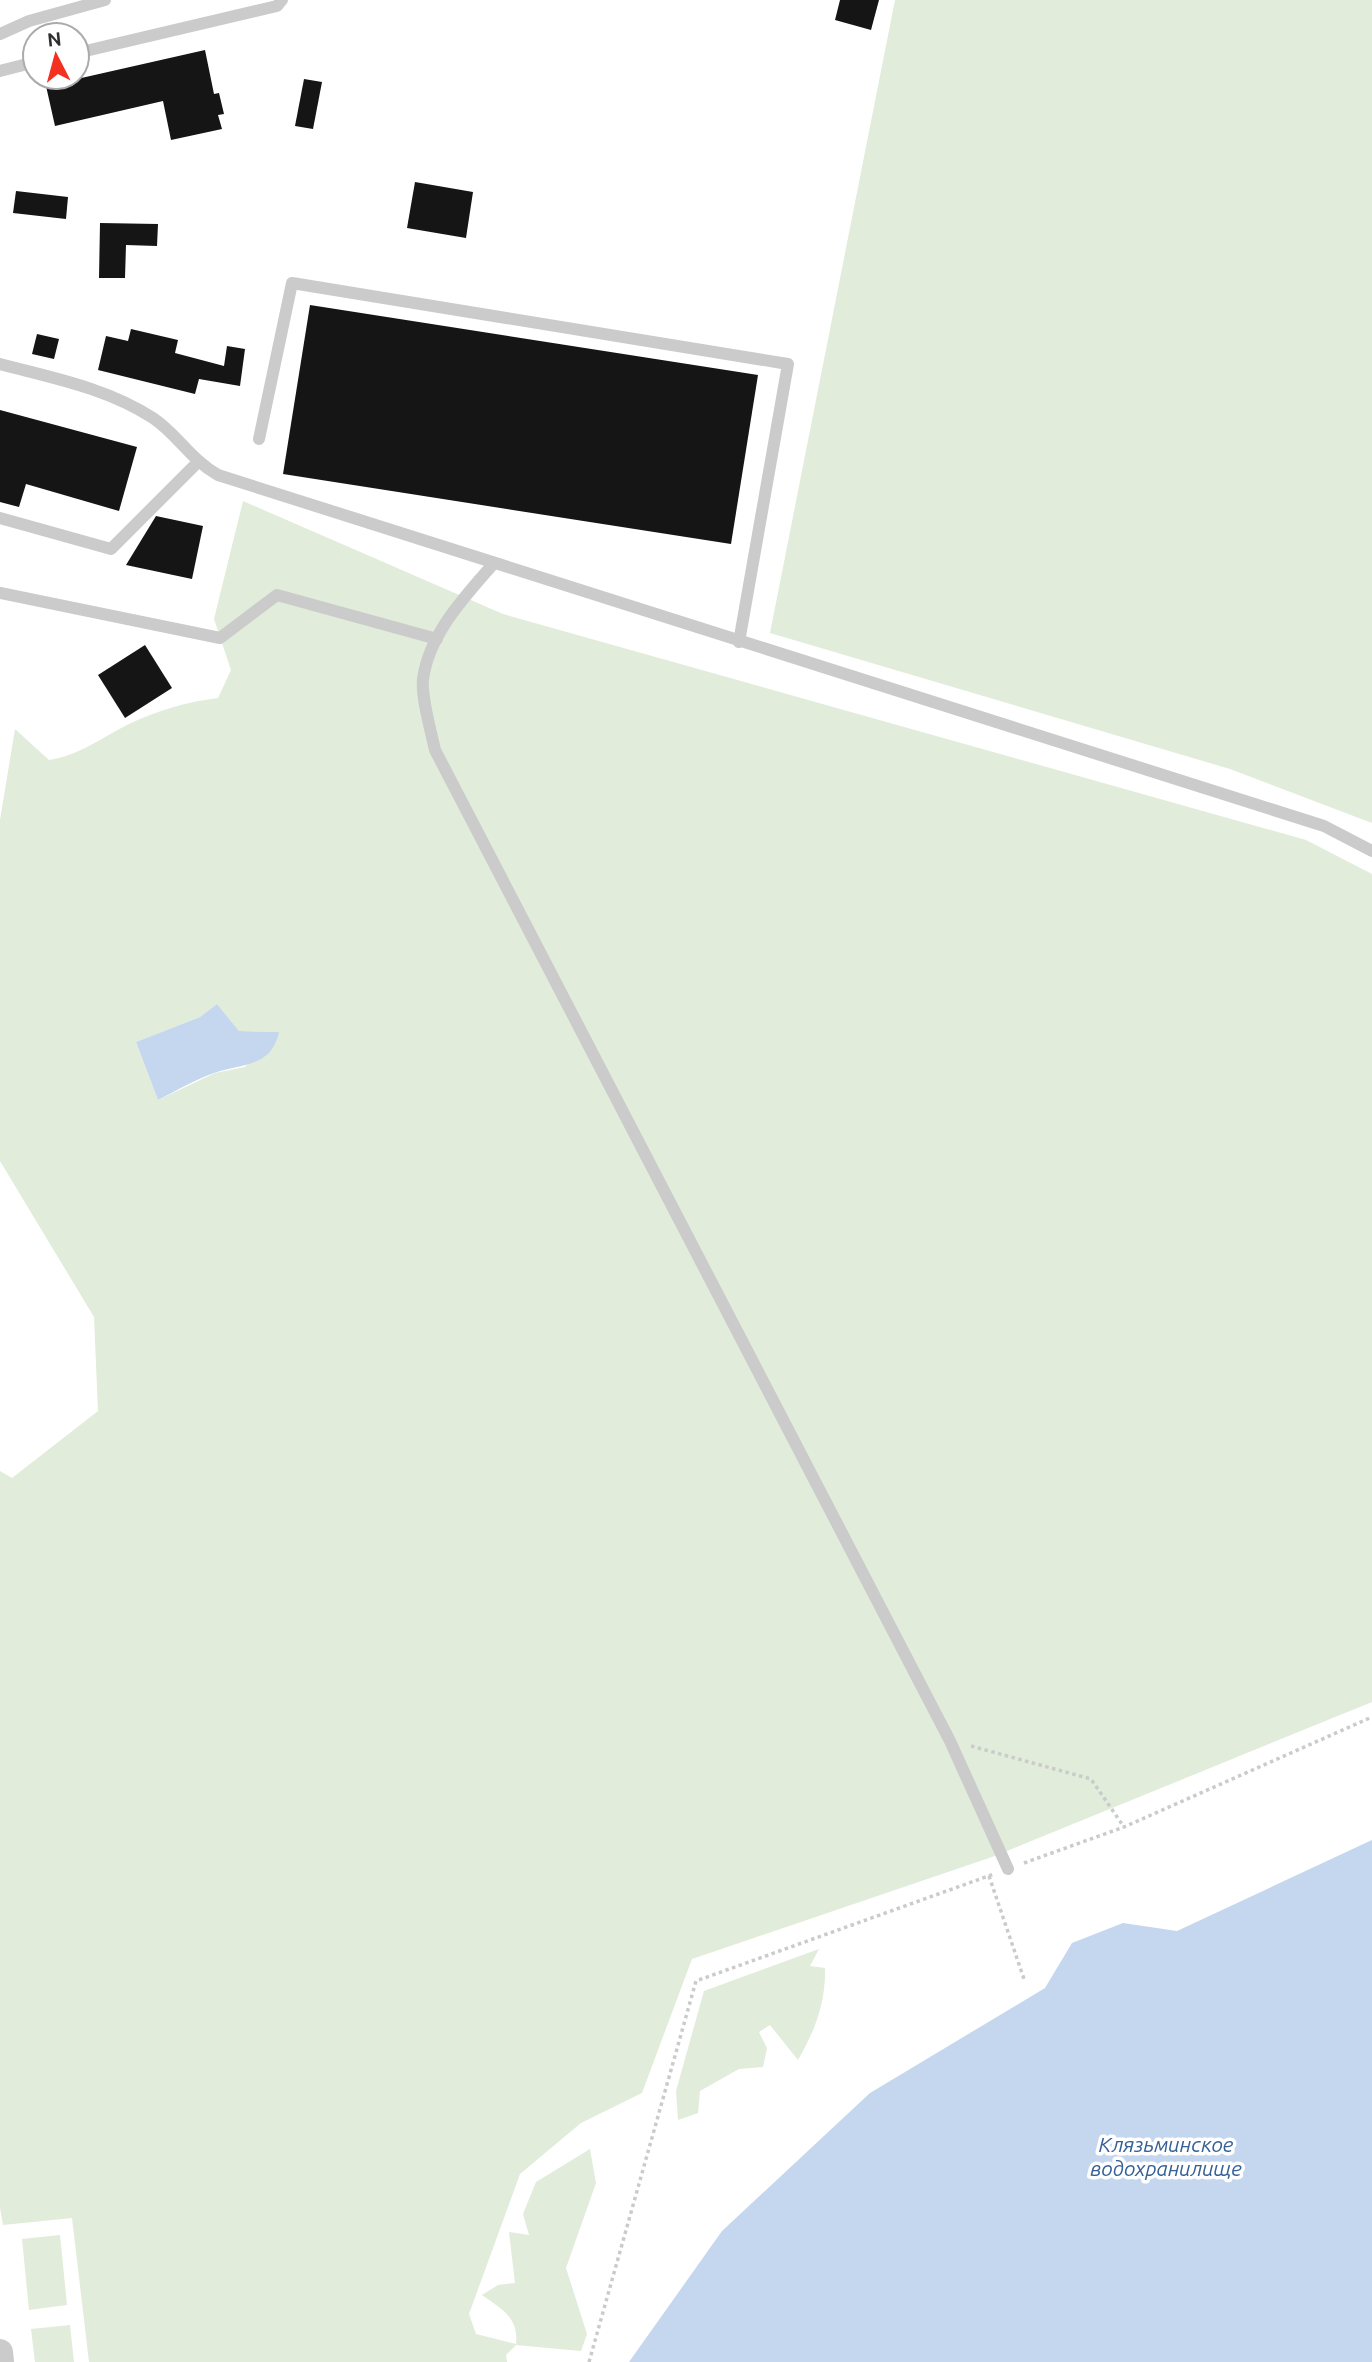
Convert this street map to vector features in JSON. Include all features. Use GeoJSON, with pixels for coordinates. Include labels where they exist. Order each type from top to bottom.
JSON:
{"type":"FeatureCollection","features":[{"type":"Feature","properties":{"kind":"street"},"geometry":{"type":"LineString","coordinates":[[0,2352],[1,2362]]}},
{"type":"Feature","properties":{"kind":"lane"},"geometry":{"type":"LineString","coordinates":[[0,34],[29,21],[105,0]]}},
{"type":"Feature","properties":{"kind":"lane"},"geometry":{"type":"LineString","coordinates":[[91,50],[276,6],[282,0]]}},
{"type":"Feature","properties":{"kind":"lane"},"geometry":{"type":"LineString","coordinates":[[0,71],[21,66]]}},
{"type":"Feature","properties":{"kind":"lane"},"geometry":{"type":"LineString","coordinates":[[259,439],[292,283],[788,364],[740,642]]}},
{"type":"Feature","properties":{"kind":"lane"},"geometry":{"type":"LineString","coordinates":[[0,364],[105,393],[155,419],[197,463],[218,475],[1324,826],[1372,851]]}},
{"type":"Feature","properties":{"kind":"lane"},"geometry":{"type":"LineString","coordinates":[[0,518],[111,549],[197,463]]}},
{"type":"Feature","properties":{"kind":"lane"},"geometry":{"type":"LineString","coordinates":[[494,563],[465,596],[437,639],[423,681],[435,750],[950,1741],[1008,1869]]}},
{"type":"Feature","properties":{"kind":"lane"},"geometry":{"type":"LineString","coordinates":[[0,593],[220,638],[277,595],[437,639]]}},
{"type":"Feature","properties":{"kind":"path"},"geometry":{"type":"LineString","coordinates":[[589,2362],[696,1981],[1125,1827],[1372,1717]]}},
{"type":"Feature","properties":{"kind":"path"},"geometry":{"type":"LineString","coordinates":[[950,1741],[1091,1779],[1125,1827]]}},
{"type":"Feature","properties":{"kind":"path"},"geometry":{"type":"LineString","coordinates":[[989,1876],[1026,1982]]}},
{"type":"Feature","properties":{"kind":"green space"},"geometry":{"type":"Polygon","coordinates":[[[895,0],[1372,0],[1372,823],[1230,769],[770,633],[895,0]]]}},
{"type":"Feature","properties":{"kind":"green space"},"geometry":{"type":"Polygon","coordinates":[[[243,501],[503,614],[1306,840],[1372,874],[1372,1702],[992,1857],[692,1959],[642,2093],[581,2123],[520,2174],[469,2314],[476,2334],[516,2344],[515,2327],[508,2315],[482,2295],[498,2285],[515,2283],[509,2232],[529,2235],[523,2214],[536,2182],[590,2149],[596,2183],[566,2268],[587,2334],[581,2351],[516,2345],[506,2355],[507,2362],[89,2362],[72,2218],[3,2225],[0,2208],[0,1471],[12,1478],[98,1411],[94,1317],[0,1161],[0,820],[15,729],[49,760],[80,750],[151,715],[184,704],[218,698],[231,670],[214,619],[243,501]],[[217,1004],[200,1017],[136,1042],[158,1100],[215,1073],[245,1067],[278,1032],[239,1031],[217,1004]]]}},
{"type":"Feature","properties":{"kind":"green space"},"geometry":{"type":"Polygon","coordinates":[[[819,1949],[810,1966],[825,1968],[821,2004],[810,2038],[798,2060],[770,2025],[759,2032],[767,2048],[763,2067],[739,2069],[700,2091],[698,2113],[678,2120],[676,2091],[704,1991],[819,1949]]]}},
{"type":"Feature","properties":{"kind":"green space"},"geometry":{"type":"Polygon","coordinates":[[[60,2235],[67,2305],[29,2310],[22,2239],[60,2235]]]}},
{"type":"Feature","properties":{"kind":"green space"},"geometry":{"type":"Polygon","coordinates":[[[70,2325],[74,2362],[35,2362],[31,2329],[70,2325]]]}},
{"type":"Feature","properties":{"kind":"water"},"geometry":{"type":"Polygon","coordinates":[[[217,1004],[239,1031],[279,1032],[275,1044],[262,1058],[254,1062],[207,1076],[158,1100],[136,1042],[200,1017],[217,1004]]]}},
{"type":"Feature","properties":{"kind":"water","name":"Клязьминское водохранилище"},"geometry":{"type":"Polygon","coordinates":[[[1372,1840],[1372,2362],[629,2362],[722,2231],[870,2093],[1045,1988],[1072,1943],[1123,1923],[1177,1931],[1372,1840]]]}},
{"type":"Feature","properties":{"kind":"building"},"geometry":{"type":"Polygon","coordinates":[[[840,0],[879,0],[871,30],[835,20],[840,0]]]}},
{"type":"Feature","properties":{"kind":"building"},"geometry":{"type":"Polygon","coordinates":[[[205,50],[214,94],[219,93],[224,114],[218,115],[222,129],[171,140],[163,101],[55,126],[47,91],[91,91],[91,76],[205,50]]]}},
{"type":"Feature","properties":{"kind":"building"},"geometry":{"type":"Polygon","coordinates":[[[304,79],[322,82],[313,129],[295,126],[304,79]]]}},
{"type":"Feature","properties":{"kind":"building"},"geometry":{"type":"Polygon","coordinates":[[[415,182],[473,192],[466,238],[407,228],[415,182]]]}},
{"type":"Feature","properties":{"kind":"building"},"geometry":{"type":"Polygon","coordinates":[[[16,191],[68,197],[66,219],[13,213],[16,191]]]}},
{"type":"Feature","properties":{"kind":"building"},"geometry":{"type":"Polygon","coordinates":[[[100,223],[158,224],[157,246],[126,245],[125,278],[99,278],[100,223]]]}},
{"type":"Feature","properties":{"kind":"building"},"geometry":{"type":"Polygon","coordinates":[[[310,305],[758,375],[731,544],[283,474],[310,305]]]}},
{"type":"Feature","properties":{"kind":"building"},"geometry":{"type":"Polygon","coordinates":[[[131,329],[178,340],[175,353],[224,366],[227,346],[245,349],[240,386],[199,379],[195,394],[98,370],[106,336],[128,341],[131,329]]]}},
{"type":"Feature","properties":{"kind":"building"},"geometry":{"type":"Polygon","coordinates":[[[37,334],[59,339],[54,359],[32,354],[37,334]]]}},
{"type":"Feature","properties":{"kind":"building"},"geometry":{"type":"Polygon","coordinates":[[[0,410],[137,447],[119,511],[26,484],[19,507],[0,502],[0,410]]]}},
{"type":"Feature","properties":{"kind":"building"},"geometry":{"type":"Polygon","coordinates":[[[156,516],[203,526],[192,579],[126,565],[156,516]]]}},
{"type":"Feature","properties":{"kind":"building"},"geometry":{"type":"Polygon","coordinates":[[[145,645],[172,688],[125,718],[98,675],[145,645]]]}}]}
